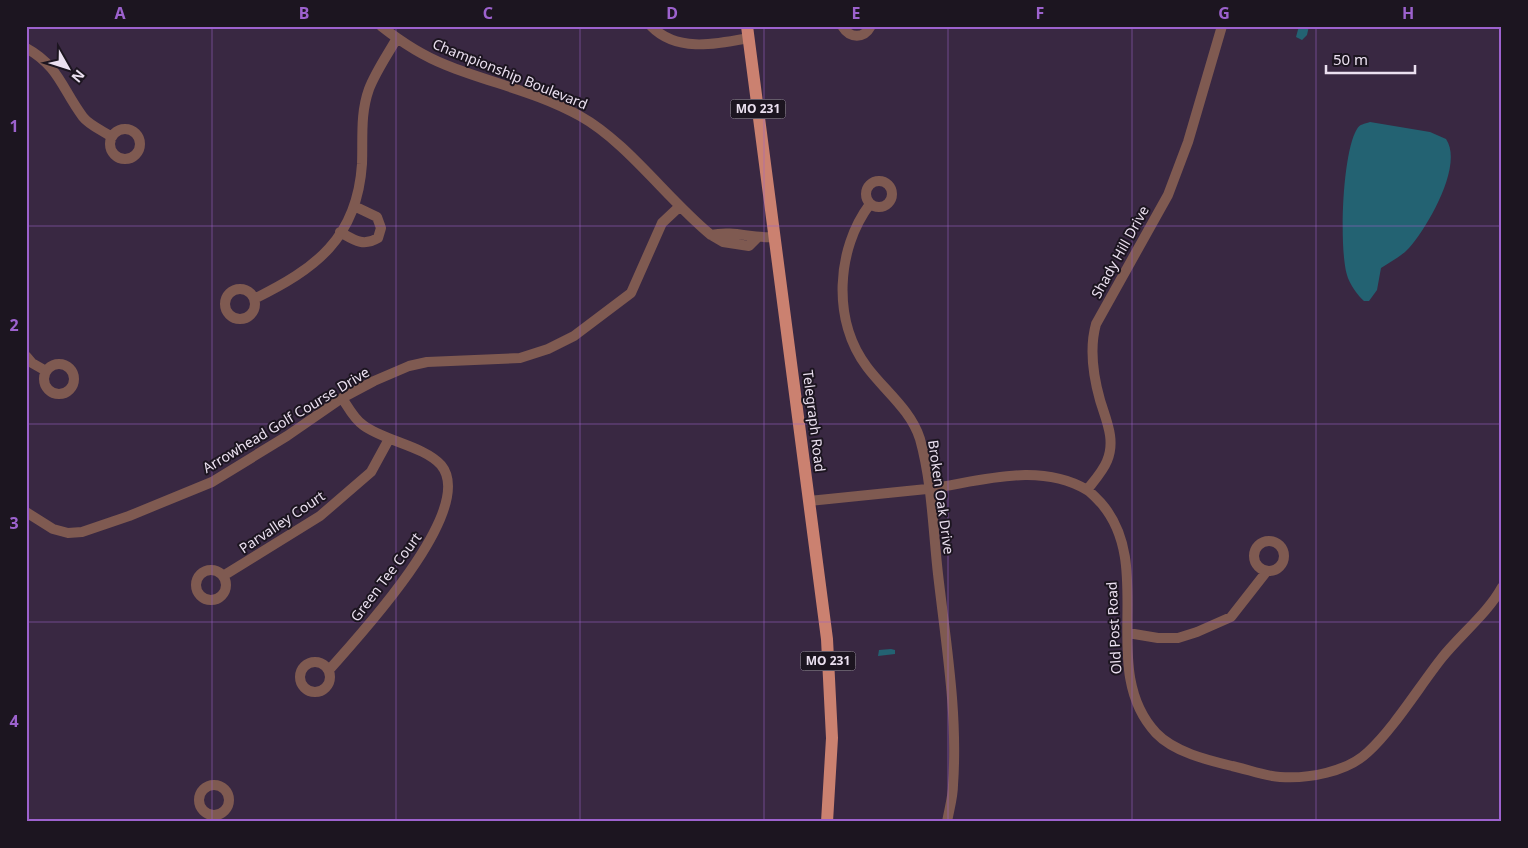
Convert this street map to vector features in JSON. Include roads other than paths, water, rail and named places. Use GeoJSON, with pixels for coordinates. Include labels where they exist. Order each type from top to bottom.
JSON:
{"type":"FeatureCollection","features":[{"type":"Feature","properties":{"kind":"main road","name":"Telegraph Road"},"geometry":{"type":"LineString","coordinates":[[748,32],[830,675],[832,738],[827,822]]}},
{"type":"Feature","properties":{"kind":"street","name":"Championship Boulevard"},"geometry":{"type":"LineString","coordinates":[[381,26],[397,38],[445,65],[510,86],[580,116],[612,139],[679,207],[712,235],[723,232],[746,234],[757,238],[775,237]]}},
{"type":"Feature","properties":{"kind":"street"},"geometry":{"type":"LineString","coordinates":[[651,26],[668,37],[698,45],[748,32]]}},
{"type":"Feature","properties":{"kind":"street"},"geometry":{"type":"LineString","coordinates":[[842,26],[847,33],[857,36],[867,32],[871,26]]}},
{"type":"Feature","properties":{"kind":"street","name":"Shady Hill Drive"},"geometry":{"type":"LineString","coordinates":[[1087,490],[1107,462],[1110,451],[1110,424],[1100,400],[1092,356],[1092,339],[1096,324],[1168,195],[1188,142],[1222,26]]}},
{"type":"Feature","properties":{"kind":"street"},"geometry":{"type":"LineString","coordinates":[[254,299],[292,280],[314,264],[334,243],[354,206],[362,164],[361,134],[364,110],[370,88],[397,38]]}},
{"type":"Feature","properties":{"kind":"street"},"geometry":{"type":"LineString","coordinates":[[26,48],[42,56],[55,71],[84,118],[112,137]]}},
{"type":"Feature","properties":{"kind":"street","name":"Broken Oak Drive"},"geometry":{"type":"LineString","coordinates":[[870,204],[859,218],[844,268],[843,288],[847,324],[852,341],[865,365],[901,405],[914,426],[922,449],[929,488],[952,692],[954,786],[946,822]]}},
{"type":"Feature","properties":{"kind":"street"},"geometry":{"type":"LineString","coordinates":[[340,232],[359,243],[370,244],[378,238],[381,228],[377,217],[354,206]]}},
{"type":"Feature","properties":{"kind":"street","name":"Arrowhead Golf Course Drive"},"geometry":{"type":"LineString","coordinates":[[26,512],[54,529],[68,533],[82,532],[129,516],[212,482],[287,436],[342,398],[374,381],[409,366],[427,362],[520,358],[548,349],[574,336],[631,293],[662,223],[679,207]]}},
{"type":"Feature","properties":{"kind":"street"},"geometry":{"type":"LineString","coordinates":[[26,356],[32,363],[46,372]]}},
{"type":"Feature","properties":{"kind":"street","name":"Green Tee Court"},"geometry":{"type":"LineString","coordinates":[[329,670],[410,572],[434,536],[445,508],[448,482],[440,465],[420,452],[362,425],[342,398]]}},
{"type":"Feature","properties":{"kind":"street","name":"Parvalley Court"},"geometry":{"type":"LineString","coordinates":[[223,576],[320,516],[370,472],[389,439]]}},
{"type":"Feature","properties":{"kind":"street","name":"Old Post Road"},"geometry":{"type":"LineString","coordinates":[[809,500],[929,488],[1005,476],[1031,475],[1056,478],[1087,490],[1107,510],[1120,536],[1125,555],[1129,677],[1144,717],[1157,734],[1172,745],[1206,759],[1278,777],[1306,776],[1350,764],[1368,753],[1443,657],[1501,591]]}},
{"type":"Feature","properties":{"kind":"street"},"geometry":{"type":"LineString","coordinates":[[1128,633],[1158,638],[1178,638],[1231,617],[1267,571]]}},
{"type":"Feature","properties":{"kind":"street"},"geometry":{"type":"LineString","coordinates":[[198,822],[205,813]]}},
{"type":"Feature","properties":{"kind":"water"},"geometry":{"type":"Polygon","coordinates":[[[1299,26],[1309,26],[1307,35],[1302,40],[1296,37],[1299,26]]]}},
{"type":"Feature","properties":{"kind":"water"},"geometry":{"type":"Polygon","coordinates":[[[1370,122],[1430,132],[1446,139],[1450,150],[1450,164],[1441,196],[1425,226],[1406,251],[1381,268],[1377,290],[1369,301],[1364,301],[1354,289],[1347,275],[1343,245],[1343,201],[1352,141],[1358,127],[1370,122]]]}},
{"type":"Feature","properties":{"kind":"water"},"geometry":{"type":"Polygon","coordinates":[[[879,650],[895,650],[895,654],[878,656],[879,650]]]}}]}
